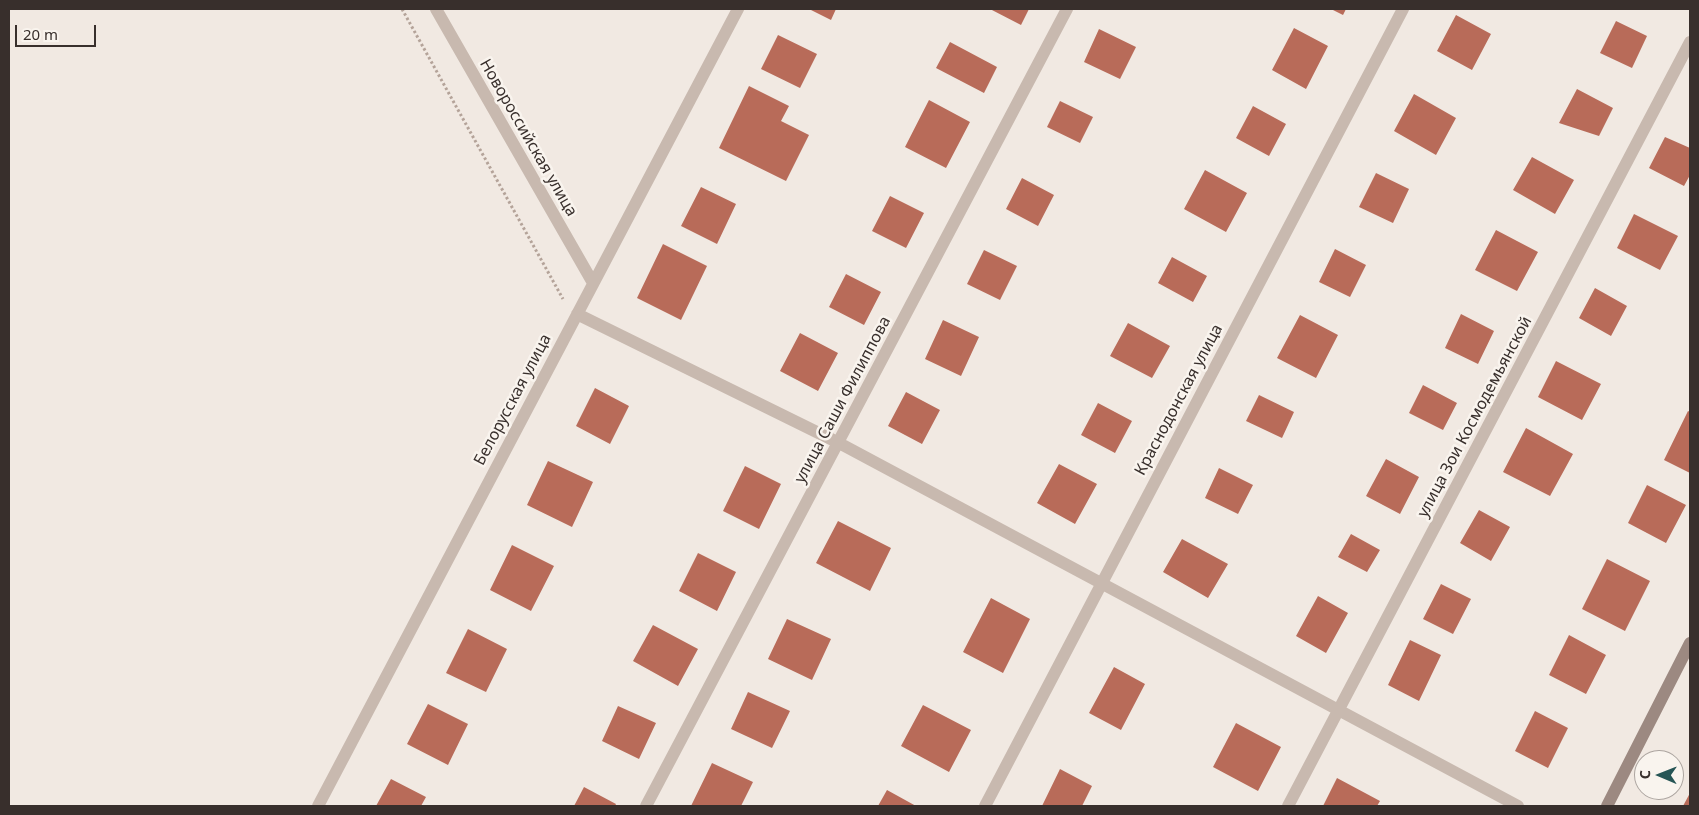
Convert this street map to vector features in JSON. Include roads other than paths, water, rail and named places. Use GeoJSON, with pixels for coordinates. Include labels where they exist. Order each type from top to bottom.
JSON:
{"type":"FeatureCollection","features":[{"type":"Feature","properties":{"kind":"street","name":"Новороссийская улица"},"geometry":{"type":"LineString","coordinates":[[436,9],[593,283]]}},
{"type":"Feature","properties":{"kind":"street","name":"Белорусская улица"},"geometry":{"type":"LineString","coordinates":[[318,806],[738,9]]}},
{"type":"Feature","properties":{"kind":"street","name":"улица Саши Филиппова"},"geometry":{"type":"LineString","coordinates":[[646,806],[1067,9]]}},
{"type":"Feature","properties":{"kind":"street","name":"Краснодонская улица"},"geometry":{"type":"LineString","coordinates":[[985,806],[1403,9]]}},
{"type":"Feature","properties":{"kind":"street","name":"улица Зои Космодемьянской"},"geometry":{"type":"LineString","coordinates":[[1288,806],[1690,42]]}},
{"type":"Feature","properties":{"kind":"street"},"geometry":{"type":"LineString","coordinates":[[575,317],[838,443],[1338,712],[1518,806]]}},
{"type":"Feature","properties":{"kind":"street"},"geometry":{"type":"LineString","coordinates":[[1607,806],[1690,642]]}}]}
